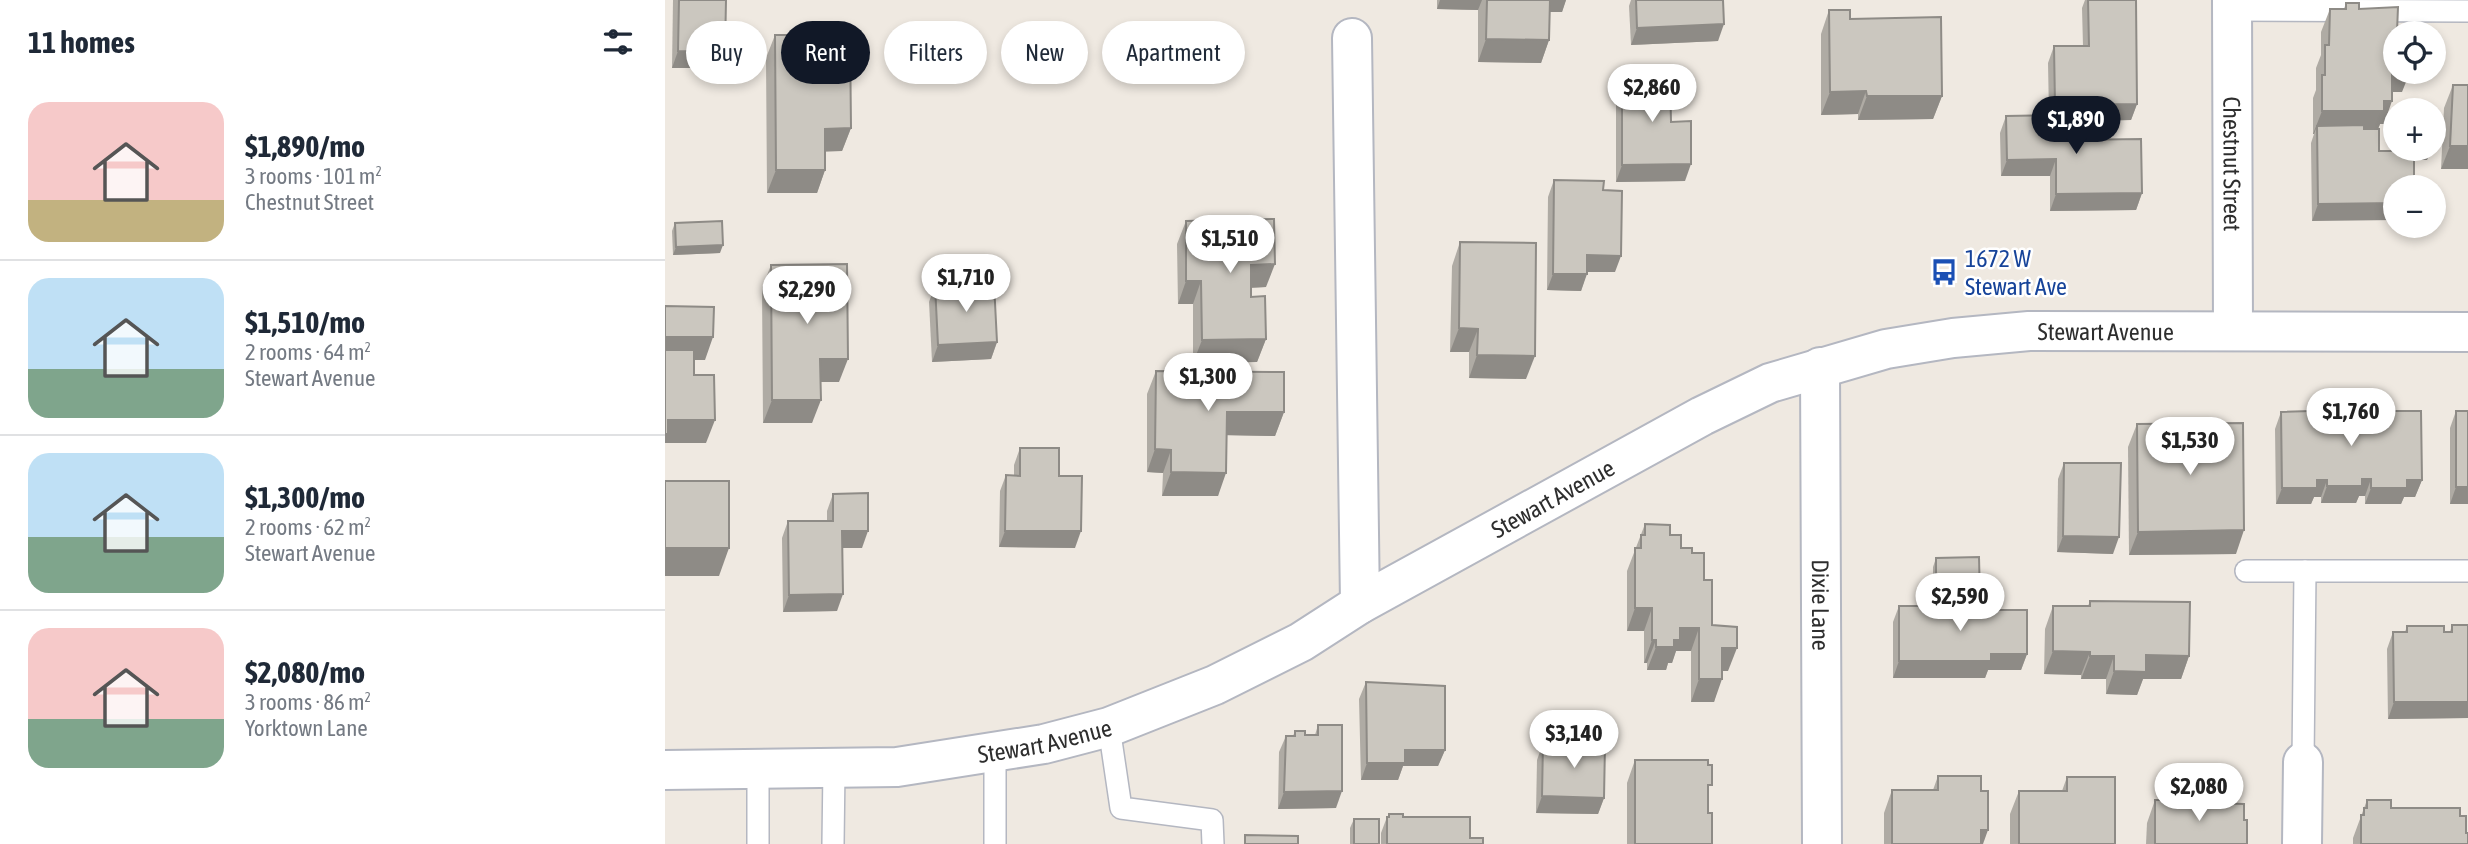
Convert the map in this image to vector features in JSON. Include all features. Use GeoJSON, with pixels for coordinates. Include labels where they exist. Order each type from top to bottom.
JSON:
{"type":"FeatureCollection","features":[{"type":"Feature","properties":{"kind":"main road","name":"Chestnut Street"},"geometry":{"type":"LineString","coordinates":[[2232,5],[2233,330]]}},
{"type":"Feature","properties":{"kind":"main road"},"geometry":{"type":"LineString","coordinates":[[1352,38],[1360,604]]}},
{"type":"Feature","properties":{"kind":"main road","name":"Stewart Avenue"},"geometry":{"type":"LineString","coordinates":[[665,769],[897,767],[995,753],[1109,727],[1215,685],[1301,642],[1360,604],[1702,416],[1770,383],[1886,349],[1952,338],[2029,331],[2468,332]]}},
{"type":"Feature","properties":{"kind":"main road","name":"Dixie Lane"},"geometry":{"type":"LineString","coordinates":[[1820,367],[1822,844]]}},
{"type":"Feature","properties":{"kind":"main road"},"geometry":{"type":"LineString","coordinates":[[2302,844],[2303,762]]}},
{"type":"Feature","properties":{"kind":"lane"},"geometry":{"type":"LineString","coordinates":[[2232,5],[2468,11]]}},
{"type":"Feature","properties":{"kind":"lane"},"geometry":{"type":"LineString","coordinates":[[2246,571],[2468,571]]}},
{"type":"Feature","properties":{"kind":"lane"},"geometry":{"type":"LineString","coordinates":[[2303,762],[2305,571]]}},
{"type":"Feature","properties":{"kind":"lane"},"geometry":{"type":"LineString","coordinates":[[1109,727],[1121,808],[1212,820],[1213,844]]}},
{"type":"Feature","properties":{"kind":"lane"},"geometry":{"type":"LineString","coordinates":[[995,753],[995,844]]}},
{"type":"Feature","properties":{"kind":"lane"},"geometry":{"type":"LineString","coordinates":[[833,844],[834,768]]}},
{"type":"Feature","properties":{"kind":"lane"},"geometry":{"type":"LineString","coordinates":[[758,769],[758,844]]}},
{"type":"Feature","properties":{"kind":"building"},"geometry":{"type":"Polygon","coordinates":[[[679,0],[726,0],[726,21],[686,21],[686,51],[678,51],[679,0]]]}},
{"type":"Feature","properties":{"kind":"building"},"geometry":{"type":"Polygon","coordinates":[[[1487,0],[1550,0],[1549,40],[1486,39],[1487,0]]]}},
{"type":"Feature","properties":{"kind":"building"},"geometry":{"type":"Polygon","coordinates":[[[1636,0],[1723,0],[1724,24],[1637,28],[1636,0]]]}},
{"type":"Feature","properties":{"kind":"building"},"geometry":{"type":"Polygon","coordinates":[[[2088,0],[2136,0],[2137,104],[2055,105],[2054,46],[2089,46],[2088,0]]]}},
{"type":"Feature","properties":{"kind":"building"},"geometry":{"type":"Polygon","coordinates":[[[2346,3],[2359,3],[2359,9],[2398,7],[2397,21],[2383,21],[2383,84],[2392,84],[2392,98],[2383,98],[2383,111],[2322,111],[2322,75],[2325,75],[2325,45],[2329,45],[2330,9],[2346,9],[2346,3]]]}},
{"type":"Feature","properties":{"kind":"building"},"geometry":{"type":"Polygon","coordinates":[[[1829,10],[1850,10],[1850,19],[1941,17],[1942,96],[1867,96],[1866,91],[1830,92],[1829,10]]]}},
{"type":"Feature","properties":{"kind":"building"},"geometry":{"type":"Polygon","coordinates":[[[775,35],[781,35],[781,84],[851,84],[851,128],[825,129],[825,170],[776,170],[775,35]]]}},
{"type":"Feature","properties":{"kind":"building"},"geometry":{"type":"Polygon","coordinates":[[[1622,76],[1670,76],[1671,122],[1691,121],[1691,164],[1622,165],[1622,76]]]}},
{"type":"Feature","properties":{"kind":"building"},"geometry":{"type":"Polygon","coordinates":[[[2453,85],[2468,85],[2468,146],[2450,146],[2453,85]]]}},
{"type":"Feature","properties":{"kind":"building"},"geometry":{"type":"Polygon","coordinates":[[[2068,115],[2068,140],[2141,139],[2142,193],[2056,194],[2056,159],[2007,160],[2006,116],[2068,115]]]}},
{"type":"Feature","properties":{"kind":"building"},"geometry":{"type":"Polygon","coordinates":[[[2364,125],[2364,129],[2379,129],[2379,151],[2383,151],[2383,161],[2414,161],[2414,175],[2383,175],[2383,203],[2318,204],[2317,126],[2364,125]]]}},
{"type":"Feature","properties":{"kind":"building"},"geometry":{"type":"Polygon","coordinates":[[[1554,180],[1604,181],[1603,190],[1622,191],[1621,256],[1587,255],[1587,274],[1553,274],[1554,180]]]}},
{"type":"Feature","properties":{"kind":"building"},"geometry":{"type":"Polygon","coordinates":[[[1274,219],[1275,264],[1251,265],[1251,297],[1265,296],[1266,339],[1202,340],[1201,281],[1186,281],[1186,221],[1274,219]]]}},
{"type":"Feature","properties":{"kind":"building"},"geometry":{"type":"Polygon","coordinates":[[[722,221],[723,245],[676,247],[675,223],[722,221]]]}},
{"type":"Feature","properties":{"kind":"building"},"geometry":{"type":"Polygon","coordinates":[[[1460,242],[1536,243],[1535,356],[1477,355],[1478,329],[1459,328],[1460,242]]]}},
{"type":"Feature","properties":{"kind":"building"},"geometry":{"type":"Polygon","coordinates":[[[847,264],[848,359],[820,359],[821,400],[772,400],[771,265],[847,264]]]}},
{"type":"Feature","properties":{"kind":"building"},"geometry":{"type":"Polygon","coordinates":[[[994,283],[997,342],[938,345],[935,285],[994,283]]]}},
{"type":"Feature","properties":{"kind":"building"},"geometry":{"type":"Polygon","coordinates":[[[665,306],[714,307],[713,337],[665,337],[665,306]]]}},
{"type":"Feature","properties":{"kind":"building"},"geometry":{"type":"Polygon","coordinates":[[[665,350],[694,350],[694,375],[714,375],[715,420],[668,420],[668,434],[665,434],[665,350]]]}},
{"type":"Feature","properties":{"kind":"building"},"geometry":{"type":"Polygon","coordinates":[[[1156,371],[1284,372],[1284,412],[1227,412],[1226,473],[1171,472],[1171,450],[1155,449],[1156,371]]]}},
{"type":"Feature","properties":{"kind":"building"},"geometry":{"type":"Polygon","coordinates":[[[2376,409],[2421,411],[2422,480],[2407,480],[2407,488],[2371,488],[2371,479],[2362,479],[2362,486],[2327,486],[2327,480],[2317,480],[2317,488],[2282,488],[2281,412],[2376,409]]]}},
{"type":"Feature","properties":{"kind":"building"},"geometry":{"type":"Polygon","coordinates":[[[2456,411],[2468,411],[2468,487],[2456,487],[2456,411]]]}},
{"type":"Feature","properties":{"kind":"building"},"geometry":{"type":"Polygon","coordinates":[[[2243,423],[2244,530],[2138,532],[2137,424],[2243,423]]]}},
{"type":"Feature","properties":{"kind":"building"},"geometry":{"type":"Polygon","coordinates":[[[1020,448],[1059,448],[1059,476],[1082,476],[1081,531],[1005,531],[1006,475],[1020,476],[1020,448]]]}},
{"type":"Feature","properties":{"kind":"building"},"geometry":{"type":"Polygon","coordinates":[[[2064,463],[2121,463],[2119,537],[2063,536],[2064,463]]]}},
{"type":"Feature","properties":{"kind":"building"},"geometry":{"type":"Polygon","coordinates":[[[665,481],[729,481],[729,548],[665,548],[665,481]]]}},
{"type":"Feature","properties":{"kind":"building"},"geometry":{"type":"Polygon","coordinates":[[[868,493],[868,531],[842,531],[843,594],[789,595],[788,521],[833,521],[833,494],[868,493]]]}},
{"type":"Feature","properties":{"kind":"building"},"geometry":{"type":"Polygon","coordinates":[[[1645,524],[1670,525],[1670,535],[1681,535],[1681,548],[1692,548],[1692,553],[1704,553],[1704,580],[1712,580],[1712,625],[1737,627],[1737,648],[1722,648],[1722,679],[1699,679],[1699,628],[1680,628],[1680,640],[1674,640],[1674,647],[1656,647],[1656,640],[1652,640],[1652,608],[1635,608],[1635,548],[1641,548],[1641,535],[1645,535],[1645,524]]]}},
{"type":"Feature","properties":{"kind":"building"},"geometry":{"type":"Polygon","coordinates":[[[1979,557],[1980,598],[1936,599],[1936,558],[1979,557]]]}},
{"type":"Feature","properties":{"kind":"building"},"geometry":{"type":"Polygon","coordinates":[[[2090,601],[2190,602],[2189,656],[2146,655],[2146,672],[2114,671],[2114,656],[2053,651],[2053,606],[2090,606],[2090,601]]]}},
{"type":"Feature","properties":{"kind":"building"},"geometry":{"type":"Polygon","coordinates":[[[1899,606],[1991,606],[1991,610],[2027,610],[2027,654],[1991,654],[1991,661],[1899,661],[1899,606]]]}},
{"type":"Feature","properties":{"kind":"building"},"geometry":{"type":"Polygon","coordinates":[[[2452,625],[2468,625],[2468,702],[2394,702],[2393,632],[2407,632],[2407,626],[2444,626],[2444,632],[2452,632],[2452,625]]]}},
{"type":"Feature","properties":{"kind":"building"},"geometry":{"type":"Polygon","coordinates":[[[1366,682],[1445,686],[1445,750],[1405,750],[1405,763],[1367,763],[1366,682]]]}},
{"type":"Feature","properties":{"kind":"building"},"geometry":{"type":"Polygon","coordinates":[[[1318,725],[1342,725],[1342,791],[1284,792],[1286,736],[1295,736],[1295,731],[1305,731],[1305,735],[1318,735],[1318,725]]]}},
{"type":"Feature","properties":{"kind":"building"},"geometry":{"type":"Polygon","coordinates":[[[1543,743],[1605,744],[1604,798],[1542,796],[1543,743]]]}},
{"type":"Feature","properties":{"kind":"building"},"geometry":{"type":"Polygon","coordinates":[[[1635,760],[1708,760],[1708,765],[1712,765],[1712,785],[1708,785],[1708,813],[1712,813],[1712,844],[1635,844],[1635,760]]]}},
{"type":"Feature","properties":{"kind":"building"},"geometry":{"type":"Polygon","coordinates":[[[1938,776],[1981,776],[1981,791],[1988,791],[1988,830],[1981,830],[1981,844],[1892,844],[1892,790],[1938,790],[1938,776]]]}},
{"type":"Feature","properties":{"kind":"building"},"geometry":{"type":"Polygon","coordinates":[[[2067,777],[2115,777],[2115,844],[2019,844],[2019,791],[2067,791],[2067,777]]]}},
{"type":"Feature","properties":{"kind":"building"},"geometry":{"type":"Polygon","coordinates":[[[2155,800],[2209,800],[2209,803],[2244,804],[2247,844],[2155,844],[2155,800]]]}},
{"type":"Feature","properties":{"kind":"building"},"geometry":{"type":"Polygon","coordinates":[[[2367,800],[2391,800],[2391,808],[2460,808],[2460,816],[2466,816],[2468,844],[2361,844],[2361,815],[2364,815],[2364,808],[2367,808],[2367,800]]]}},
{"type":"Feature","properties":{"kind":"building"},"geometry":{"type":"Polygon","coordinates":[[[1389,814],[1403,814],[1403,817],[1470,817],[1470,838],[1483,838],[1483,844],[1387,844],[1389,814]]]}},
{"type":"Feature","properties":{"kind":"building"},"geometry":{"type":"Polygon","coordinates":[[[1354,819],[1379,819],[1379,844],[1354,844],[1354,819]]]}},
{"type":"Feature","properties":{"kind":"building"},"geometry":{"type":"Polygon","coordinates":[[[1245,835],[1298,836],[1298,844],[1245,844],[1245,835]]]}},
{"type":"Feature","properties":{"kind":"place","name":"1672 W Stewart Ave"},"geometry":{"type":"Point","coordinates":[1944,272]}}]}
